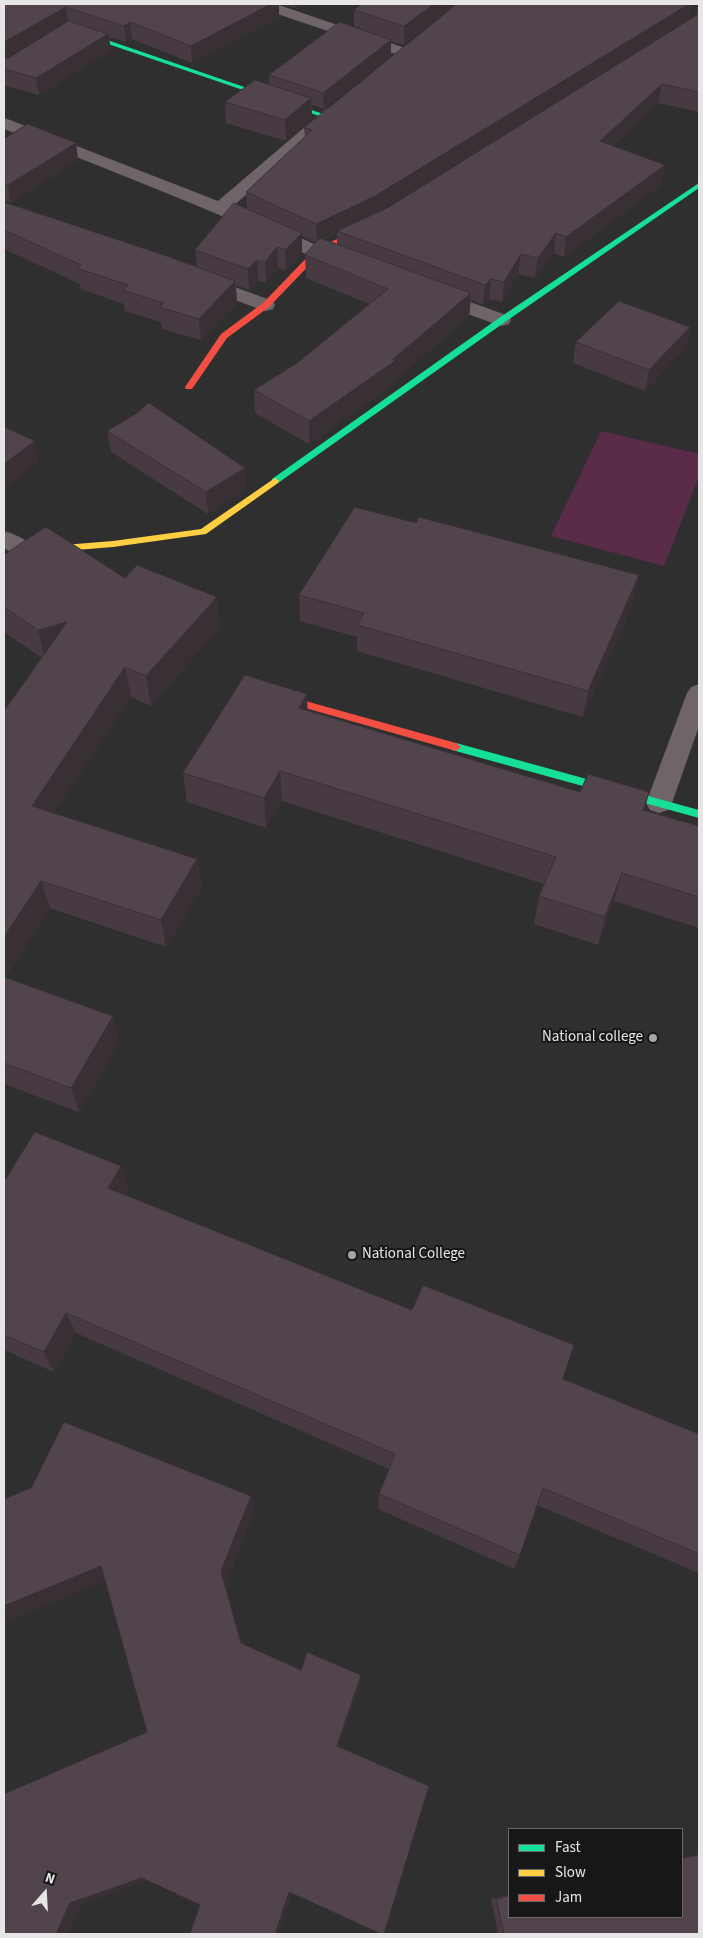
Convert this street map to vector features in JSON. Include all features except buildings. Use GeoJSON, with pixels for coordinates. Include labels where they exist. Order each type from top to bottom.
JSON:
{"type":"FeatureCollection","features":[{"type":"Feature","properties":{"kind":"street"},"geometry":{"type":"LineString","coordinates":[[262,4],[406,53]]}},
{"type":"Feature","properties":{"kind":"street"},"geometry":{"type":"LineString","coordinates":[[61,35],[69,30],[326,117]]}},
{"type":"Feature","properties":{"kind":"street"},"geometry":{"type":"LineString","coordinates":[[391,66],[422,41]]}},
{"type":"Feature","properties":{"kind":"street"},"geometry":{"type":"LineString","coordinates":[[220,208],[344,103]]}},
{"type":"Feature","properties":{"kind":"street"},"geometry":{"type":"LineString","coordinates":[[4,123],[220,208],[317,252],[363,269]]}},
{"type":"Feature","properties":{"kind":"street"},"geometry":{"type":"LineString","coordinates":[[4,559],[26,551],[113,544],[203,532],[502,320],[699,185]]}},
{"type":"Feature","properties":{"kind":"street"},"geometry":{"type":"LineString","coordinates":[[189,387],[224,336],[266,305],[317,252],[382,221]]}},
{"type":"Feature","properties":{"kind":"street"},"geometry":{"type":"LineString","coordinates":[[182,274],[266,305]]}},
{"type":"Feature","properties":{"kind":"street"},"geometry":{"type":"LineString","coordinates":[[419,289],[502,320]]}},
{"type":"Feature","properties":{"kind":"street"},"geometry":{"type":"LineString","coordinates":[[4,538],[26,551]]}},
{"type":"Feature","properties":{"kind":"street"},"geometry":{"type":"LineString","coordinates":[[659,803],[699,693]]}},
{"type":"Feature","properties":{"kind":"street"},"geometry":{"type":"LineString","coordinates":[[284,699],[699,814]]}},
{"type":"Feature","properties":{"kind":"shaded area"},"geometry":{"type":"Polygon","coordinates":[[[601,431],[699,454],[699,476],[664,566],[551,536],[601,431]]]}},
{"type":"Feature","properties":{"kind":"traffic: fast"},"geometry":{"type":"LineString","coordinates":[[75,31],[327,117]]}},
{"type":"Feature","properties":{"kind":"traffic: fast"},"geometry":{"type":"LineString","coordinates":[[275,481],[502,320],[699,185]]}},
{"type":"Feature","properties":{"kind":"traffic: fast"},"geometry":{"type":"LineString","coordinates":[[456,747],[699,814]]}},
{"type":"Feature","properties":{"kind":"traffic: slow"},"geometry":{"type":"LineString","coordinates":[[4,559],[26,551],[113,544],[203,532],[275,481]]}},
{"type":"Feature","properties":{"kind":"traffic: jam"},"geometry":{"type":"LineString","coordinates":[[189,387],[224,336],[266,305],[317,252],[371,226]]}},
{"type":"Feature","properties":{"kind":"traffic: jam"},"geometry":{"type":"LineString","coordinates":[[284,699],[456,747]]}},
{"type":"Feature","properties":{"kind":"place","name":"National college"},"geometry":{"type":"Point","coordinates":[653,1038]}},
{"type":"Feature","properties":{"kind":"place","name":"National College"},"geometry":{"type":"Point","coordinates":[352,1255]}}]}
